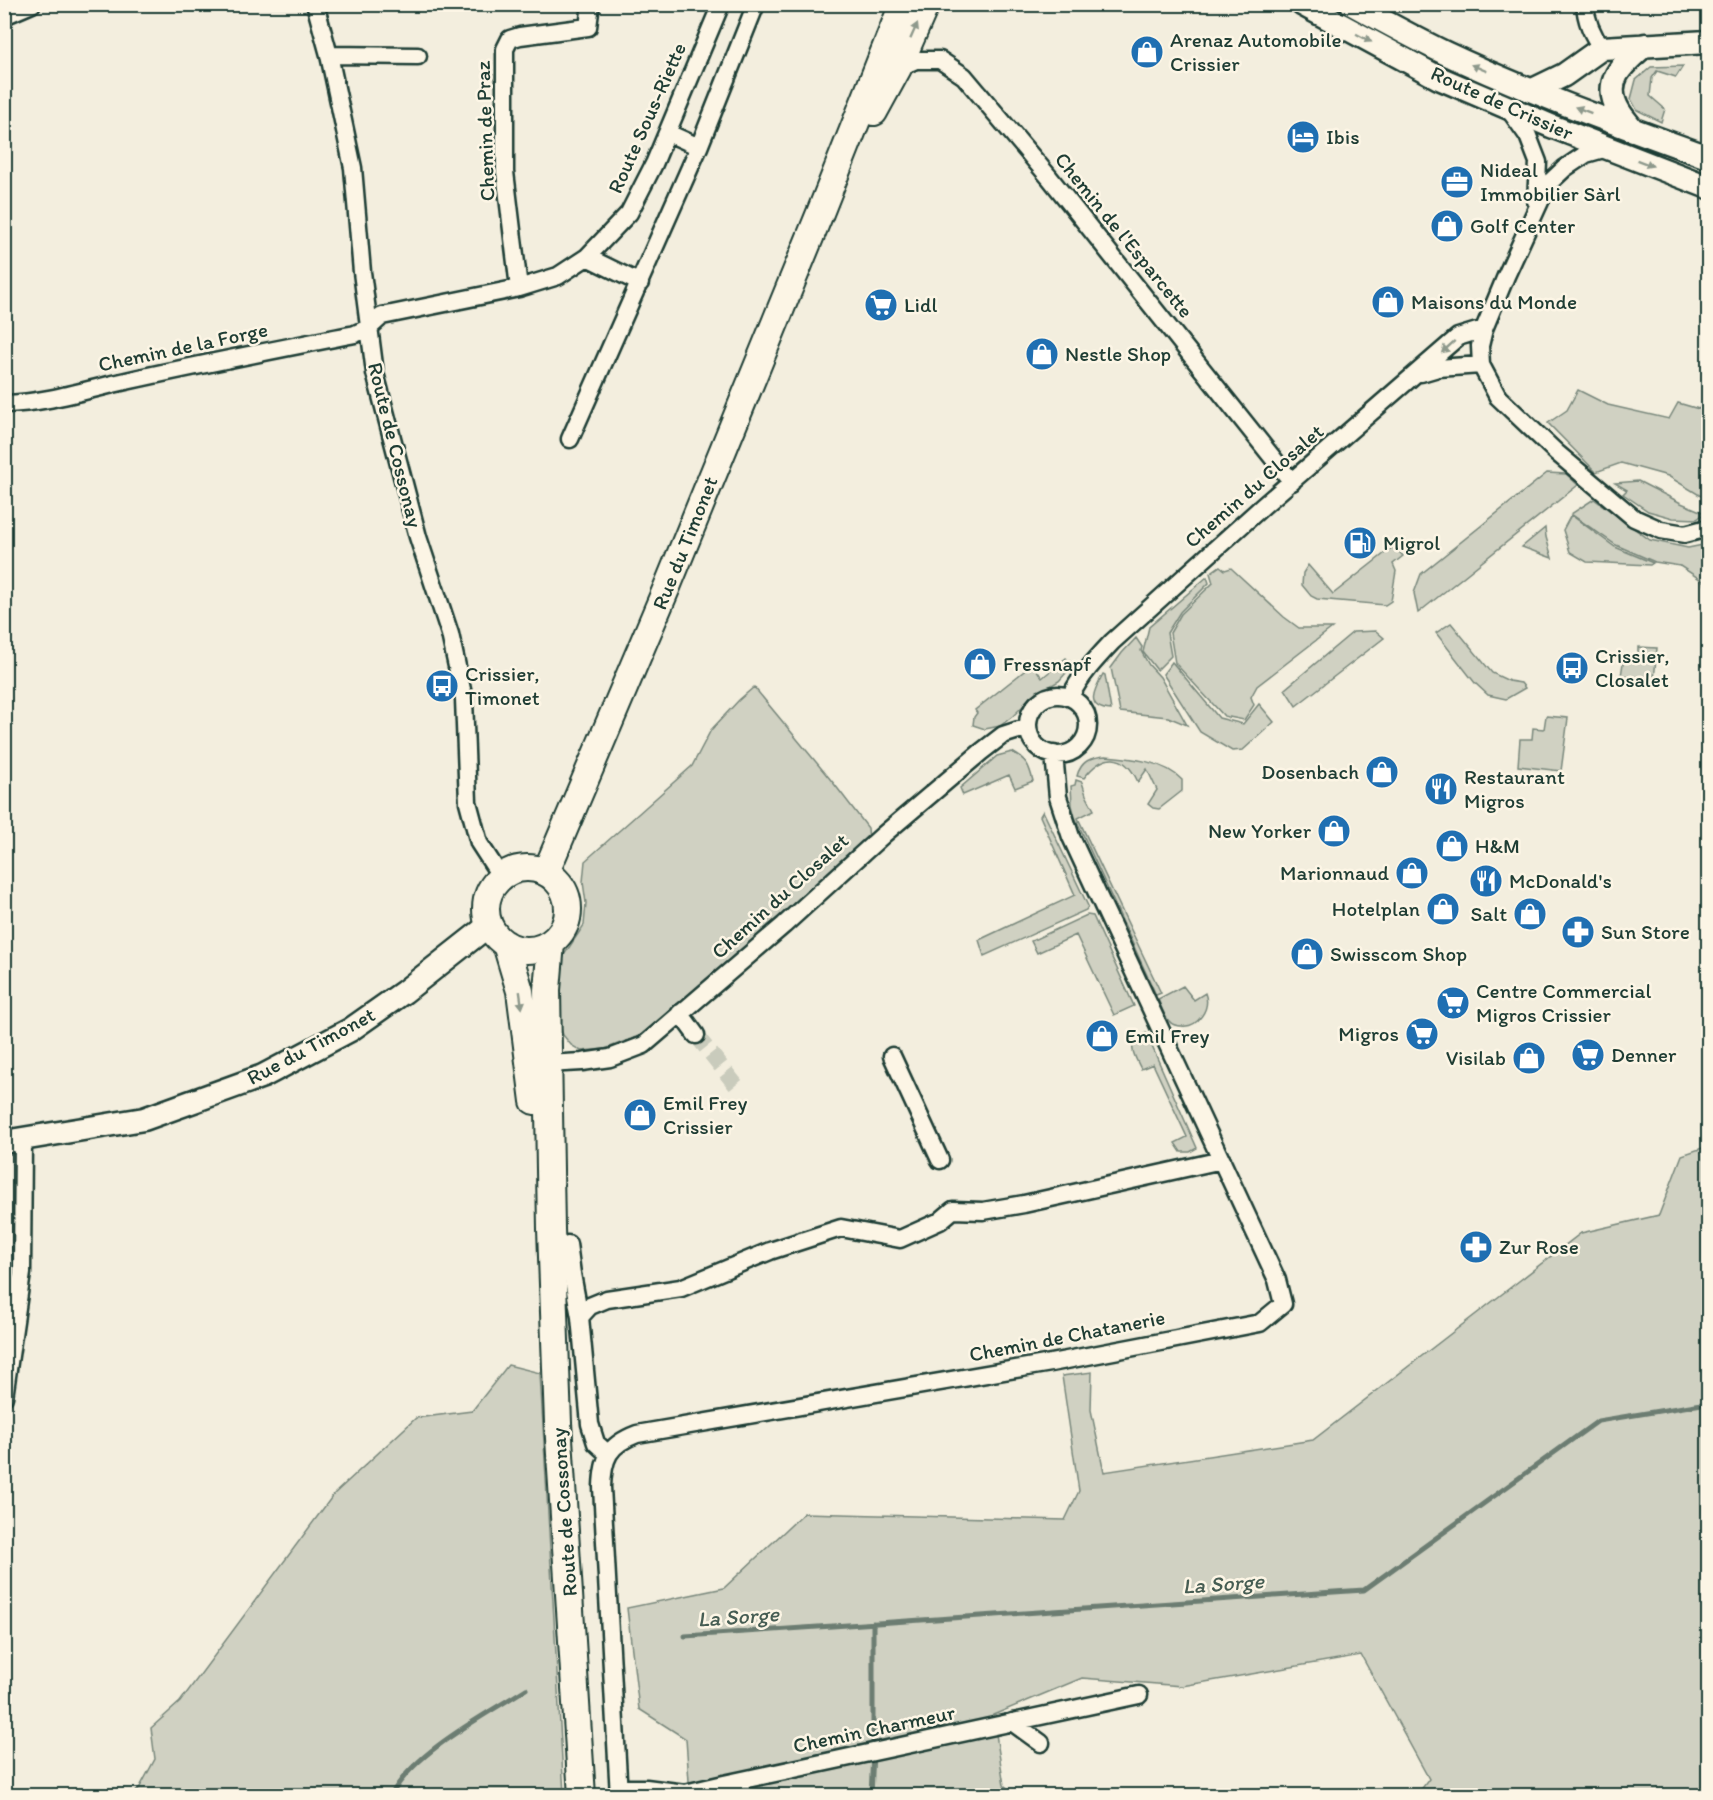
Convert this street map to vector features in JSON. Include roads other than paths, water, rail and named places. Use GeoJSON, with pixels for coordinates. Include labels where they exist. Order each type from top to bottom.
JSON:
{"type":"FeatureCollection","features":[{"type":"Feature","properties":{"kind":"main road","name":"Rue du Timonet"},"geometry":{"type":"LineString","coordinates":[[546,872],[667,586],[903,4]]}},
{"type":"Feature","properties":{"kind":"main road","name":"Rue du Timonet"},"geometry":{"type":"LineString","coordinates":[[820,213],[898,68],[926,4]]}},
{"type":"Feature","properties":{"kind":"main road","name":"Route de Crissier"},"geometry":{"type":"LineString","coordinates":[[1302,4],[1439,78],[1508,108],[1708,187]]}},
{"type":"Feature","properties":{"kind":"main road","name":"Route de Crissier"},"geometry":{"type":"LineString","coordinates":[[1352,4],[1445,53],[1634,130],[1708,157]]}},
{"type":"Feature","properties":{"kind":"main road"},"geometry":{"type":"LineString","coordinates":[[1533,90],[1564,75],[1602,48],[1708,42]]}},
{"type":"Feature","properties":{"kind":"main road"},"geometry":{"type":"LineString","coordinates":[[1634,130],[1619,111],[1612,92],[1617,71],[1645,45]]}},
{"type":"Feature","properties":{"kind":"main road"},"geometry":{"type":"LineString","coordinates":[[534,868],[546,872],[557,880],[565,892],[569,906],[567,920],[561,933],[551,943],[529,950],[517,948],[497,934],[486,912],[487,899],[492,887],[501,877],[511,871],[534,868]]}},
{"type":"Feature","properties":{"kind":"main road","name":"Rue du Timonet"},"geometry":{"type":"LineString","coordinates":[[14,1141],[144,1119],[264,1076],[350,1030],[497,934]]}},
{"type":"Feature","properties":{"kind":"main road","name":"Route de Cossonay"},"geometry":{"type":"LineString","coordinates":[[497,934],[520,991],[560,1236]]}},
{"type":"Feature","properties":{"kind":"main road","name":"Route de Cossonay"},"geometry":{"type":"LineString","coordinates":[[551,943],[547,990],[547,1064],[560,1236],[559,1435],[582,1796]]}},
{"type":"Feature","properties":{"kind":"street"},"geometry":{"type":"LineString","coordinates":[[4,16],[32,4]]}},
{"type":"Feature","properties":{"kind":"street","name":"Route de Cossonay"},"geometry":{"type":"LineString","coordinates":[[315,4],[329,55],[353,168],[362,272],[375,373],[418,537],[455,656],[464,699],[468,802],[479,843],[501,877]]}},
{"type":"Feature","properties":{"kind":"street","name":"Chemin de Praz"},"geometry":{"type":"LineString","coordinates":[[519,288],[505,172],[505,49],[510,39],[520,36],[588,27],[591,4]]}},
{"type":"Feature","properties":{"kind":"street","name":"Route Sous-Riette"},"geometry":{"type":"LineString","coordinates":[[370,327],[382,316],[519,288],[558,276],[587,257],[629,213],[668,133],[721,4]]}},
{"type":"Feature","properties":{"kind":"street"},"geometry":{"type":"LineString","coordinates":[[570,439],[699,147],[756,4]]}},
{"type":"Feature","properties":{"kind":"street"},"geometry":{"type":"LineString","coordinates":[[1585,4],[1589,27],[1602,48]]}},
{"type":"Feature","properties":{"kind":"street"},"geometry":{"type":"LineString","coordinates":[[329,55],[418,56]]}},
{"type":"Feature","properties":{"kind":"street","name":"Chemin de l'Esparcette"},"geometry":{"type":"LineString","coordinates":[[898,68],[916,60],[940,60],[964,76],[1056,186],[1292,482]]}},
{"type":"Feature","properties":{"kind":"street"},"geometry":{"type":"LineString","coordinates":[[1508,108],[1528,136],[1539,162],[1536,211]]}},
{"type":"Feature","properties":{"kind":"street"},"geometry":{"type":"LineString","coordinates":[[668,133],[699,147]]}},
{"type":"Feature","properties":{"kind":"street"},"geometry":{"type":"LineString","coordinates":[[1608,148],[1586,154],[1565,168],[1548,184],[1484,329],[1480,346],[1481,365],[1498,397],[1557,453],[1634,518],[1661,530],[1685,534],[1708,528]]}},
{"type":"Feature","properties":{"kind":"street"},"geometry":{"type":"LineString","coordinates":[[587,257],[640,283]]}},
{"type":"Feature","properties":{"kind":"street","name":"Chemin de la Forge"},"geometry":{"type":"LineString","coordinates":[[4,404],[52,398],[355,334],[370,327]]}},
{"type":"Feature","properties":{"kind":"street","name":"Chemin du Closalet"},"geometry":{"type":"LineString","coordinates":[[1070,697],[1091,664],[1112,642],[1458,338],[1484,329]]}},
{"type":"Feature","properties":{"kind":"street"},"geometry":{"type":"LineString","coordinates":[[1417,374],[1438,368],[1481,365]]}},
{"type":"Feature","properties":{"kind":"street"},"geometry":{"type":"LineString","coordinates":[[1050,696],[1070,697],[1077,701],[1086,714],[1088,731],[1079,746],[1072,752],[1054,754],[1046,752],[1034,742],[1028,727],[1029,717],[1041,700],[1050,696]]}},
{"type":"Feature","properties":{"kind":"street","name":"Chemin du Closalet"},"geometry":{"type":"LineString","coordinates":[[547,1064],[610,1058],[644,1045],[981,752],[1004,735],[1028,727]]}},
{"type":"Feature","properties":{"kind":"street","name":"Chemin de Chatanerie"},"geometry":{"type":"LineString","coordinates":[[608,1454],[616,1444],[637,1434],[1052,1363],[1260,1323],[1283,1304],[1276,1280],[1222,1160],[1071,837],[1058,798],[1054,754]]}},
{"type":"Feature","properties":{"kind":"street"},"geometry":{"type":"LineString","coordinates":[[680,1013],[696,1035]]}},
{"type":"Feature","properties":{"kind":"street"},"geometry":{"type":"LineString","coordinates":[[892,1056],[940,1160]]}},
{"type":"Feature","properties":{"kind":"street"},"geometry":{"type":"LineString","coordinates":[[4,1397],[22,1273],[14,1141]]}},
{"type":"Feature","properties":{"kind":"street"},"geometry":{"type":"LineString","coordinates":[[580,1317],[590,1306],[607,1299],[681,1288],[770,1251],[841,1228],[900,1239],[940,1221],[953,1210],[983,1211],[1024,1204],[1222,1160]]}},
{"type":"Feature","properties":{"kind":"street"},"geometry":{"type":"LineString","coordinates":[[560,1236],[580,1317],[590,1424],[596,1443],[608,1454],[603,1470],[602,1487],[619,1792]]}},
{"type":"Feature","properties":{"kind":"street","name":"Chemin Charmeur"},"geometry":{"type":"LineString","coordinates":[[619,1792],[646,1788],[672,1793],[697,1791],[1138,1695]]}},
{"type":"Feature","properties":{"kind":"street"},"geometry":{"type":"LineString","coordinates":[[1012,1722],[1041,1743]]}},
{"type":"Feature","properties":{"kind":"waterway","name":"La Sorge"},"geometry":{"type":"LineString","coordinates":[[685,1636],[1364,1590],[1598,1421],[1708,1403]]}},
{"type":"Feature","properties":{"kind":"waterway"},"geometry":{"type":"LineString","coordinates":[[871,1796],[873,1623]]}},
{"type":"Feature","properties":{"kind":"waterway","name":"La Sorge"},"geometry":{"type":"LineString","coordinates":[[391,1796],[401,1780],[432,1750],[526,1689]]}},
{"type":"Feature","properties":{"kind":"tunnel"},"geometry":{"type":"LineString","coordinates":[[696,1035],[739,1089]]}},
{"type":"Feature","properties":{"kind":"place","name":"Arenaz Automobile Crissier"},"geometry":{"type":"Point","coordinates":[1147,52]}},
{"type":"Feature","properties":{"kind":"place","name":"Ibis"},"geometry":{"type":"Point","coordinates":[1303,137]}},
{"type":"Feature","properties":{"kind":"place","name":"Nideal Immobilier Sàrl"},"geometry":{"type":"Point","coordinates":[1457,182]}},
{"type":"Feature","properties":{"kind":"place","name":"Golf Center"},"geometry":{"type":"Point","coordinates":[1447,226]}},
{"type":"Feature","properties":{"kind":"place","name":"Maisons du Monde"},"geometry":{"type":"Point","coordinates":[1388,302]}},
{"type":"Feature","properties":{"kind":"place","name":"Lidl"},"geometry":{"type":"Point","coordinates":[881,305]}},
{"type":"Feature","properties":{"kind":"place","name":"Nestle Shop"},"geometry":{"type":"Point","coordinates":[1042,354]}},
{"type":"Feature","properties":{"kind":"place","name":"Migrol"},"geometry":{"type":"Point","coordinates":[1360,543]}},
{"type":"Feature","properties":{"kind":"place","name":"Fressnapf"},"geometry":{"type":"Point","coordinates":[980,664]}},
{"type":"Feature","properties":{"kind":"place","name":"Crissier, Closalet"},"geometry":{"type":"Point","coordinates":[1572,668]}},
{"type":"Feature","properties":{"kind":"place","name":"Crissier, Timonet"},"geometry":{"type":"Point","coordinates":[442,686]}},
{"type":"Feature","properties":{"kind":"place","name":"Dosenbach"},"geometry":{"type":"Point","coordinates":[1382,772]}},
{"type":"Feature","properties":{"kind":"place","name":"Restaurant Migros"},"geometry":{"type":"Point","coordinates":[1441,789]}},
{"type":"Feature","properties":{"kind":"place","name":"New Yorker"},"geometry":{"type":"Point","coordinates":[1334,831]}},
{"type":"Feature","properties":{"kind":"place","name":"H&M"},"geometry":{"type":"Point","coordinates":[1452,846]}},
{"type":"Feature","properties":{"kind":"place","name":"Marionnaud"},"geometry":{"type":"Point","coordinates":[1412,873]}},
{"type":"Feature","properties":{"kind":"place","name":"McDonald's"},"geometry":{"type":"Point","coordinates":[1486,881]}},
{"type":"Feature","properties":{"kind":"place","name":"Hotelplan"},"geometry":{"type":"Point","coordinates":[1443,909]}},
{"type":"Feature","properties":{"kind":"place","name":"Salt"},"geometry":{"type":"Point","coordinates":[1530,914]}},
{"type":"Feature","properties":{"kind":"place","name":"Sun Store"},"geometry":{"type":"Point","coordinates":[1578,932]}},
{"type":"Feature","properties":{"kind":"place","name":"Swisscom Shop"},"geometry":{"type":"Point","coordinates":[1307,954]}},
{"type":"Feature","properties":{"kind":"place","name":"Centre Commercial Migros Crissier"},"geometry":{"type":"Point","coordinates":[1453,1003]}},
{"type":"Feature","properties":{"kind":"place","name":"Migros"},"geometry":{"type":"Point","coordinates":[1422,1034]}},
{"type":"Feature","properties":{"kind":"place","name":"Emil Frey"},"geometry":{"type":"Point","coordinates":[1102,1036]}},
{"type":"Feature","properties":{"kind":"place","name":"Denner"},"geometry":{"type":"Point","coordinates":[1588,1055]}},
{"type":"Feature","properties":{"kind":"place","name":"Visilab"},"geometry":{"type":"Point","coordinates":[1529,1058]}},
{"type":"Feature","properties":{"kind":"place","name":"Emil Frey Crissier"},"geometry":{"type":"Point","coordinates":[640,1115]}},
{"type":"Feature","properties":{"kind":"place","name":"Zur Rose"},"geometry":{"type":"Point","coordinates":[1476,1247]}}]}
